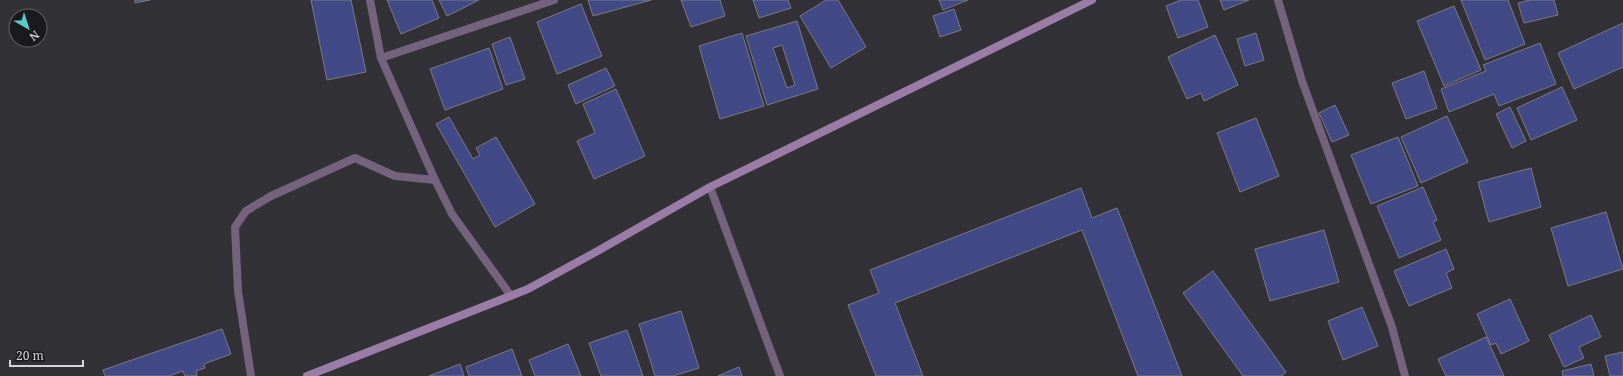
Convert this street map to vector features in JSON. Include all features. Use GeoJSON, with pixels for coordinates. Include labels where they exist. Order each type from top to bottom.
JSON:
{"type":"FeatureCollection","features":[{"type":"Feature","properties":{"kind":"main road"},"geometry":{"type":"LineString","coordinates":[[306,376],[511,296],[594,253],[710,186],[1092,0]]}},
{"type":"Feature","properties":{"kind":"street"},"geometry":{"type":"LineString","coordinates":[[370,0],[381,58],[435,180],[452,214],[511,296]]}},
{"type":"Feature","properties":{"kind":"street"},"geometry":{"type":"LineString","coordinates":[[381,58],[554,0]]}},
{"type":"Feature","properties":{"kind":"street"},"geometry":{"type":"LineString","coordinates":[[1278,0],[1302,81],[1392,327],[1405,376]]}},
{"type":"Feature","properties":{"kind":"street"},"geometry":{"type":"LineString","coordinates":[[250,376],[238,290],[235,227],[246,211],[271,196],[355,158],[395,176],[435,180]]}},
{"type":"Feature","properties":{"kind":"street"},"geometry":{"type":"LineString","coordinates":[[710,186],[780,376]]}},
{"type":"Feature","properties":{"kind":"building"},"geometry":{"type":"Polygon","coordinates":[[[135,0],[150,0],[135,3],[135,0]]]}},
{"type":"Feature","properties":{"kind":"building"},"geometry":{"type":"Polygon","coordinates":[[[311,0],[351,0],[366,72],[327,80],[311,0]]]}},
{"type":"Feature","properties":{"kind":"building"},"geometry":{"type":"Polygon","coordinates":[[[387,0],[432,0],[439,18],[401,34],[387,0]]]}},
{"type":"Feature","properties":{"kind":"building"},"geometry":{"type":"Polygon","coordinates":[[[439,0],[479,0],[447,16],[439,0]]]}},
{"type":"Feature","properties":{"kind":"building"},"geometry":{"type":"Polygon","coordinates":[[[588,0],[651,0],[593,16],[588,0]]]}},
{"type":"Feature","properties":{"kind":"building"},"geometry":{"type":"Polygon","coordinates":[[[681,0],[720,0],[725,16],[691,27],[681,0]]]}},
{"type":"Feature","properties":{"kind":"building"},"geometry":{"type":"Polygon","coordinates":[[[753,0],[788,0],[791,8],[759,18],[753,0]]]}},
{"type":"Feature","properties":{"kind":"building"},"geometry":{"type":"Polygon","coordinates":[[[826,0],[838,0],[866,47],[831,68],[800,16],[826,0]]]}},
{"type":"Feature","properties":{"kind":"building"},"geometry":{"type":"Polygon","coordinates":[[[939,0],[968,0],[943,10],[939,0]]]}},
{"type":"Feature","properties":{"kind":"building"},"geometry":{"type":"Polygon","coordinates":[[[1181,0],[1198,0],[1208,27],[1178,38],[1166,6],[1181,0]]]}},
{"type":"Feature","properties":{"kind":"building"},"geometry":{"type":"Polygon","coordinates":[[[1220,0],[1249,0],[1224,10],[1220,0]]]}},
{"type":"Feature","properties":{"kind":"building"},"geometry":{"type":"Polygon","coordinates":[[[1461,0],[1508,0],[1525,44],[1485,60],[1461,0]]]}},
{"type":"Feature","properties":{"kind":"building"},"geometry":{"type":"Polygon","coordinates":[[[1530,0],[1554,0],[1558,15],[1524,23],[1518,3],[1530,0]]]}},
{"type":"Feature","properties":{"kind":"building"},"geometry":{"type":"Polygon","coordinates":[[[581,4],[602,56],[557,74],[537,22],[581,4]]]}},
{"type":"Feature","properties":{"kind":"building"},"geometry":{"type":"Polygon","coordinates":[[[1454,6],[1481,70],[1444,86],[1417,21],[1454,6]]]}},
{"type":"Feature","properties":{"kind":"building"},"geometry":{"type":"Polygon","coordinates":[[[954,9],[961,30],[940,37],[933,16],[954,9]]]}},
{"type":"Feature","properties":{"kind":"building"},"geometry":{"type":"Polygon","coordinates":[[[797,21],[818,89],[767,105],[746,36],[797,21]],[[782,45],[773,48],[787,88],[795,85],[782,45]]]}},
{"type":"Feature","properties":{"kind":"building"},"geometry":{"type":"Polygon","coordinates":[[[1623,23],[1623,67],[1574,89],[1558,53],[1623,23]]]}},
{"type":"Feature","properties":{"kind":"building"},"geometry":{"type":"Polygon","coordinates":[[[742,33],[764,106],[720,119],[699,46],[742,33]]]}},
{"type":"Feature","properties":{"kind":"building"},"geometry":{"type":"Polygon","coordinates":[[[1256,33],[1264,60],[1245,66],[1237,39],[1256,33]]]}},
{"type":"Feature","properties":{"kind":"building"},"geometry":{"type":"Polygon","coordinates":[[[1215,35],[1238,85],[1204,101],[1201,93],[1187,99],[1168,57],[1215,35]]]}},
{"type":"Feature","properties":{"kind":"building"},"geometry":{"type":"Polygon","coordinates":[[[510,37],[525,79],[506,85],[492,44],[510,37]]]}},
{"type":"Feature","properties":{"kind":"building"},"geometry":{"type":"Polygon","coordinates":[[[1540,43],[1556,84],[1499,106],[1494,94],[1449,112],[1441,89],[1486,71],[1483,65],[1540,43]]]}},
{"type":"Feature","properties":{"kind":"building"},"geometry":{"type":"Polygon","coordinates":[[[489,48],[503,89],[445,110],[430,69],[489,48]]]}},
{"type":"Feature","properties":{"kind":"building"},"geometry":{"type":"Polygon","coordinates":[[[606,68],[615,86],[576,104],[568,85],[606,68]]]}},
{"type":"Feature","properties":{"kind":"building"},"geometry":{"type":"Polygon","coordinates":[[[1424,71],[1437,108],[1406,119],[1392,83],[1424,71]]]}},
{"type":"Feature","properties":{"kind":"building"},"geometry":{"type":"Polygon","coordinates":[[[1562,87],[1577,120],[1531,140],[1517,108],[1562,87]]]}},
{"type":"Feature","properties":{"kind":"building"},"geometry":{"type":"Polygon","coordinates":[[[616,89],[645,156],[594,179],[577,141],[595,133],[583,104],[616,89]]]}},
{"type":"Feature","properties":{"kind":"building"},"geometry":{"type":"Polygon","coordinates":[[[1335,105],[1349,135],[1332,142],[1319,113],[1335,105]]]}},
{"type":"Feature","properties":{"kind":"building"},"geometry":{"type":"Polygon","coordinates":[[[1510,107],[1526,141],[1512,148],[1496,114],[1510,107]]]}},
{"type":"Feature","properties":{"kind":"building"},"geometry":{"type":"Polygon","coordinates":[[[1447,116],[1468,162],[1421,183],[1401,137],[1447,116]]]}},
{"type":"Feature","properties":{"kind":"building"},"geometry":{"type":"Polygon","coordinates":[[[449,117],[473,159],[480,155],[476,148],[496,137],[535,204],[495,227],[436,124],[449,117]]]}},
{"type":"Feature","properties":{"kind":"building"},"geometry":{"type":"Polygon","coordinates":[[[1256,118],[1279,176],[1240,192],[1217,133],[1256,118]]]}},
{"type":"Feature","properties":{"kind":"building"},"geometry":{"type":"Polygon","coordinates":[[[1398,137],[1418,186],[1371,204],[1351,155],[1398,137]]]}},
{"type":"Feature","properties":{"kind":"building"},"geometry":{"type":"Polygon","coordinates":[[[1531,168],[1541,207],[1489,222],[1478,182],[1531,168]]]}},
{"type":"Feature","properties":{"kind":"building"},"geometry":{"type":"Polygon","coordinates":[[[1423,187],[1437,220],[1433,222],[1441,240],[1399,258],[1377,206],[1423,187]]]}},
{"type":"Feature","properties":{"kind":"building"},"geometry":{"type":"Polygon","coordinates":[[[1081,188],[1092,218],[1117,208],[1182,376],[1138,376],[1082,230],[895,303],[923,376],[876,376],[848,305],[879,293],[870,270],[1081,188]]]}},
{"type":"Feature","properties":{"kind":"building"},"geometry":{"type":"Polygon","coordinates":[[[1606,212],[1623,269],[1568,286],[1551,228],[1606,212]]]}},
{"type":"Feature","properties":{"kind":"building"},"geometry":{"type":"Polygon","coordinates":[[[1324,230],[1339,282],[1270,301],[1255,249],[1324,230]]]}},
{"type":"Feature","properties":{"kind":"building"},"geometry":{"type":"Polygon","coordinates":[[[1446,249],[1454,269],[1446,273],[1452,288],[1409,306],[1394,271],[1446,249]]]}},
{"type":"Feature","properties":{"kind":"building"},"geometry":{"type":"Polygon","coordinates":[[[1213,271],[1286,372],[1282,376],[1243,376],[1183,293],[1213,271]]]}},
{"type":"Feature","properties":{"kind":"building"},"geometry":{"type":"Polygon","coordinates":[[[1510,299],[1529,341],[1501,354],[1496,343],[1491,345],[1477,314],[1510,299]]]}},
{"type":"Feature","properties":{"kind":"building"},"geometry":{"type":"Polygon","coordinates":[[[1362,307],[1378,346],[1343,360],[1328,321],[1362,307]]]}},
{"type":"Feature","properties":{"kind":"building"},"geometry":{"type":"Polygon","coordinates":[[[681,311],[699,368],[673,376],[655,376],[639,324],[681,311]]]}},
{"type":"Feature","properties":{"kind":"building"},"geometry":{"type":"Polygon","coordinates":[[[1591,315],[1601,337],[1579,347],[1584,358],[1564,367],[1549,335],[1591,315]]]}},
{"type":"Feature","properties":{"kind":"building"},"geometry":{"type":"Polygon","coordinates":[[[222,329],[231,354],[204,364],[205,368],[196,371],[197,376],[185,376],[183,371],[169,376],[105,376],[103,370],[222,329]]]}},
{"type":"Feature","properties":{"kind":"building"},"geometry":{"type":"Polygon","coordinates":[[[627,330],[643,376],[601,376],[589,343],[627,330]]]}},
{"type":"Feature","properties":{"kind":"building"},"geometry":{"type":"Polygon","coordinates":[[[1486,337],[1504,376],[1446,376],[1438,359],[1486,337]]]}},
{"type":"Feature","properties":{"kind":"building"},"geometry":{"type":"Polygon","coordinates":[[[568,344],[581,376],[535,376],[529,360],[568,344]]]}},
{"type":"Feature","properties":{"kind":"building"},"geometry":{"type":"Polygon","coordinates":[[[512,349],[522,376],[469,376],[466,367],[512,349]]]}},
{"type":"Feature","properties":{"kind":"building"},"geometry":{"type":"Polygon","coordinates":[[[1623,352],[1623,376],[1610,376],[1605,356],[1623,352]]]}},
{"type":"Feature","properties":{"kind":"building"},"geometry":{"type":"Polygon","coordinates":[[[460,364],[464,376],[429,376],[460,364]]]}},
{"type":"Feature","properties":{"kind":"building"},"geometry":{"type":"Polygon","coordinates":[[[1591,364],[1594,376],[1563,376],[1562,371],[1591,364]]]}},
{"type":"Feature","properties":{"kind":"building"},"geometry":{"type":"Polygon","coordinates":[[[739,367],[742,376],[718,376],[739,367]]]}}]}
